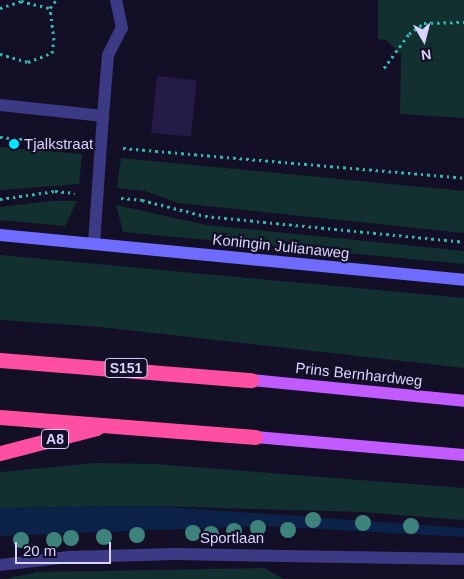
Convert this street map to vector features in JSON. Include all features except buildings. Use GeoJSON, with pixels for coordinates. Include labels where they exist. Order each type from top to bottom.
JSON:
{"type":"FeatureCollection","features":[{"type":"Feature","properties":{"kind":"highway","name":"S151"},"geometry":{"type":"LineString","coordinates":[[0,360],[252,380]]}},
{"type":"Feature","properties":{"kind":"highway"},"geometry":{"type":"LineString","coordinates":[[0,417],[110,424],[255,437]]}},
{"type":"Feature","properties":{"kind":"highway","name":"A8"},"geometry":{"type":"LineString","coordinates":[[0,453],[110,424]]}},
{"type":"Feature","properties":{"kind":"main road","name":"Koningin Julianaweg"},"geometry":{"type":"LineString","coordinates":[[0,236],[464,280]]}},
{"type":"Feature","properties":{"kind":"main road","name":"Prins Bernhardweg"},"geometry":{"type":"LineString","coordinates":[[252,380],[464,402]]}},
{"type":"Feature","properties":{"kind":"main road"},"geometry":{"type":"LineString","coordinates":[[255,437],[464,455]]}},
{"type":"Feature","properties":{"kind":"street"},"geometry":{"type":"LineString","coordinates":[[94,244],[108,55],[122,28],[116,0]]}},
{"type":"Feature","properties":{"kind":"street"},"geometry":{"type":"LineString","coordinates":[[0,105],[103,116]]}},
{"type":"Feature","properties":{"kind":"street","name":"Sportlaan"},"geometry":{"type":"LineString","coordinates":[[0,565],[69,557],[175,554],[464,559]]}},
{"type":"Feature","properties":{"kind":"path"},"geometry":{"type":"LineString","coordinates":[[1,52],[28,62],[52,53],[54,40],[50,8],[56,0]]}},
{"type":"Feature","properties":{"kind":"path"},"geometry":{"type":"LineString","coordinates":[[0,8],[7,3],[27,2],[50,8]]}},
{"type":"Feature","properties":{"kind":"path"},"geometry":{"type":"LineString","coordinates":[[384,68],[409,34],[424,23],[464,22]]}},
{"type":"Feature","properties":{"kind":"path"},"geometry":{"type":"LineString","coordinates":[[0,137],[464,178]]}},
{"type":"Feature","properties":{"kind":"path","name":"Koningin Julianaweg"},"geometry":{"type":"LineString","coordinates":[[0,200],[55,191],[142,200],[205,216],[464,242]]}},
{"type":"Feature","properties":{"kind":"green space"},"geometry":{"type":"Polygon","coordinates":[[[378,0],[464,0],[464,118],[400,114],[401,54],[386,40],[378,39],[378,0]]]}},
{"type":"Feature","properties":{"kind":"green space"},"geometry":{"type":"Polygon","coordinates":[[[0,147],[82,154],[79,184],[0,190],[0,147]]]}},
{"type":"Feature","properties":{"kind":"green space"},"geometry":{"type":"Polygon","coordinates":[[[121,158],[464,191],[464,233],[178,203],[145,191],[117,188],[121,158]]]}},
{"type":"Feature","properties":{"kind":"green space"},"geometry":{"type":"Polygon","coordinates":[[[51,201],[77,201],[65,226],[0,220],[0,207],[51,201]]]}},
{"type":"Feature","properties":{"kind":"green space"},"geometry":{"type":"Polygon","coordinates":[[[116,205],[207,225],[464,251],[464,264],[123,232],[116,205]]]}},
{"type":"Feature","properties":{"kind":"green space"},"geometry":{"type":"Polygon","coordinates":[[[0,255],[464,298],[464,368],[100,327],[0,320],[0,255]]]}},
{"type":"Feature","properties":{"kind":"green space"},"geometry":{"type":"Polygon","coordinates":[[[95,463],[156,464],[464,488],[464,520],[362,512],[154,506],[0,508],[0,472],[95,463]]]}},
{"type":"Feature","properties":{"kind":"green space"},"geometry":{"type":"Polygon","coordinates":[[[264,568],[284,579],[4,579],[37,572],[264,568]]]}},
{"type":"Feature","properties":{"kind":"water"},"geometry":{"type":"Polygon","coordinates":[[[154,506],[464,528],[464,537],[263,526],[0,536],[0,508],[154,506]]]}},
{"type":"Feature","properties":{"kind":"place","name":"Tjalkstraat"},"geometry":{"type":"Point","coordinates":[14,144]}}]}
